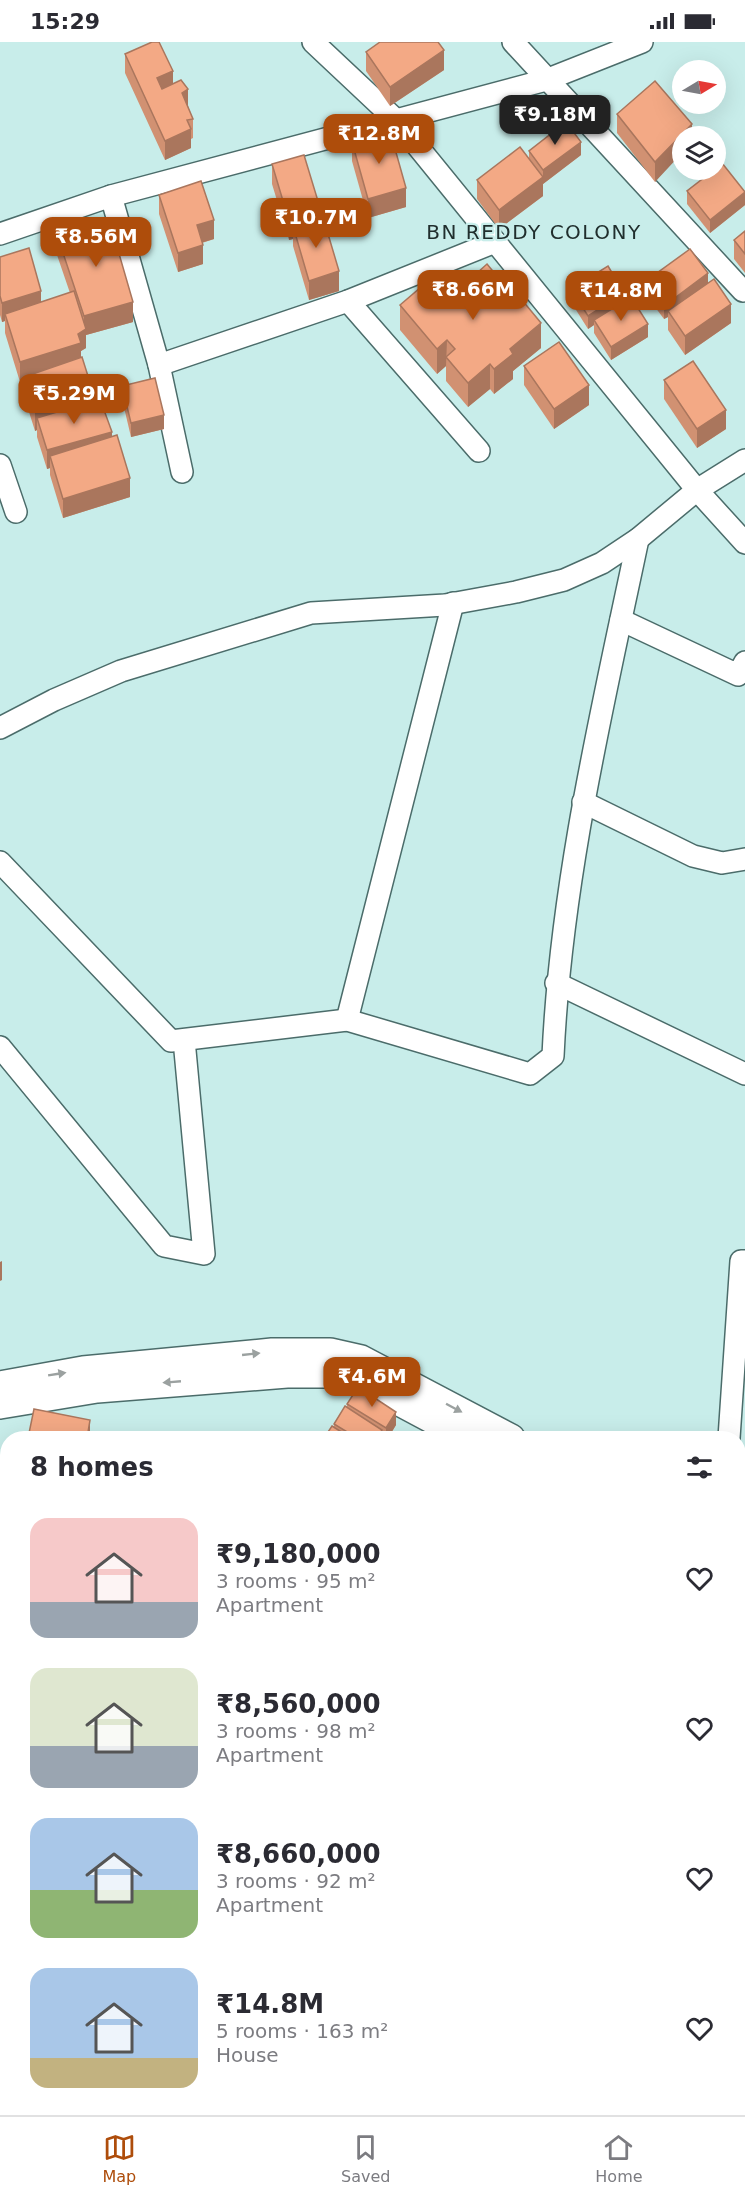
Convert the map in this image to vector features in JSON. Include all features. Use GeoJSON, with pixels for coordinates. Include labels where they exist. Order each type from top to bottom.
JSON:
{"type":"FeatureCollection","features":[{"type":"Feature","properties":{"kind":"street"},"geometry":{"type":"LineString","coordinates":[[313,42],[397,121],[697,490],[745,543]]}},
{"type":"Feature","properties":{"kind":"street"},"geometry":{"type":"LineString","coordinates":[[513,42],[743,291]]}},
{"type":"Feature","properties":{"kind":"street"},"geometry":{"type":"LineString","coordinates":[[0,234],[111,196],[546,80],[642,42]]}},
{"type":"Feature","properties":{"kind":"street"},"geometry":{"type":"LineString","coordinates":[[111,196],[159,366],[182,472]]}},
{"type":"Feature","properties":{"kind":"street"},"geometry":{"type":"LineString","coordinates":[[159,366],[348,301],[495,242]]}},
{"type":"Feature","properties":{"kind":"street"},"geometry":{"type":"LineString","coordinates":[[348,301],[479,451]]}},
{"type":"Feature","properties":{"kind":"street"},"geometry":{"type":"LineString","coordinates":[[0,728],[54,700],[121,671],[312,613],[453,603],[516,592],[564,580],[602,563],[638,539],[697,490],[745,460]]}},
{"type":"Feature","properties":{"kind":"street"},"geometry":{"type":"LineString","coordinates":[[0,465],[16,512]]}},
{"type":"Feature","properties":{"kind":"street"},"geometry":{"type":"LineString","coordinates":[[0,862],[171,1041],[347,1020],[530,1074],[553,1056],[556,983],[583,802],[638,539]]}},
{"type":"Feature","properties":{"kind":"street"},"geometry":{"type":"LineString","coordinates":[[347,1020],[453,603]]}},
{"type":"Feature","properties":{"kind":"street"},"geometry":{"type":"LineString","coordinates":[[621,620],[738,675],[745,662]]}},
{"type":"Feature","properties":{"kind":"street"},"geometry":{"type":"LineString","coordinates":[[583,802],[693,856],[722,863],[745,859]]}},
{"type":"Feature","properties":{"kind":"street"},"geometry":{"type":"LineString","coordinates":[[556,983],[745,1074]]}},
{"type":"Feature","properties":{"kind":"street"},"geometry":{"type":"LineString","coordinates":[[0,1047],[164,1246],[204,1254],[184,1040]]}},
{"type":"Feature","properties":{"kind":"street"},"geometry":{"type":"LineString","coordinates":[[729,1431],[741,1261],[745,1261]]}},
{"type":"Feature","properties":{"kind":"street"},"geometry":{"type":"LineString","coordinates":[[0,1385],[83,1370],[272,1352],[330,1353],[361,1359],[498,1431]]}},
{"type":"Feature","properties":{"kind":"street"},"geometry":{"type":"LineString","coordinates":[[0,1405],[97,1389],[287,1374],[328,1374],[362,1382],[454,1431]]}},
{"type":"Feature","properties":{"kind":"building"},"geometry":{"type":"Polygon","coordinates":[[[152,42],[159,42],[173,71],[157,78],[162,89],[181,80],[188,89],[182,93],[193,119],[187,120],[191,129],[165,141],[125,54],[152,42]]]}},
{"type":"Feature","properties":{"kind":"building"},"geometry":{"type":"Polygon","coordinates":[[[380,42],[438,42],[444,50],[390,87],[366,52],[380,42]]]}},
{"type":"Feature","properties":{"kind":"building"},"geometry":{"type":"Polygon","coordinates":[[[655,81],[672,101],[672,114],[683,114],[692,124],[672,126],[672,145],[655,162],[617,114],[655,81]]]}},
{"type":"Feature","properties":{"kind":"building"},"geometry":{"type":"Polygon","coordinates":[[[566,122],[581,142],[543,170],[529,151],[566,122]]]}},
{"type":"Feature","properties":{"kind":"building"},"geometry":{"type":"Polygon","coordinates":[[[390,131],[406,188],[368,199],[352,142],[390,131]]]}},
{"type":"Feature","properties":{"kind":"building"},"geometry":{"type":"Polygon","coordinates":[[[520,147],[543,177],[499,210],[477,180],[520,147]]]}},
{"type":"Feature","properties":{"kind":"building"},"geometry":{"type":"Polygon","coordinates":[[[304,155],[321,211],[289,221],[272,164],[304,155]]]}},
{"type":"Feature","properties":{"kind":"building"},"geometry":{"type":"Polygon","coordinates":[[[726,168],[745,192],[710,220],[687,191],[701,180],[726,180],[726,168]]]}},
{"type":"Feature","properties":{"kind":"building"},"geometry":{"type":"Polygon","coordinates":[[[201,181],[214,220],[197,225],[203,245],[178,253],[159,195],[201,181]]]}},
{"type":"Feature","properties":{"kind":"building"},"geometry":{"type":"Polygon","coordinates":[[[323,217],[339,271],[309,281],[293,226],[323,217]]]}},
{"type":"Feature","properties":{"kind":"building"},"geometry":{"type":"Polygon","coordinates":[[[109,219],[133,302],[84,316],[57,235],[109,219]]]}},
{"type":"Feature","properties":{"kind":"building"},"geometry":{"type":"Polygon","coordinates":[[[745,231],[745,254],[734,240],[745,231]]]}},
{"type":"Feature","properties":{"kind":"building"},"geometry":{"type":"Polygon","coordinates":[[[29,248],[41,291],[2,303],[0,257],[29,248]]]}},
{"type":"Feature","properties":{"kind":"building"},"geometry":{"type":"Polygon","coordinates":[[[690,249],[708,273],[664,306],[646,281],[690,249]]]}},
{"type":"Feature","properties":{"kind":"building"},"geometry":{"type":"Polygon","coordinates":[[[487,264],[510,292],[513,289],[541,323],[510,349],[513,354],[494,369],[490,364],[468,383],[446,357],[455,349],[447,340],[437,349],[400,305],[420,288],[434,295],[459,273],[467,282],[487,264]]]}},
{"type":"Feature","properties":{"kind":"building"},"geometry":{"type":"Polygon","coordinates":[[[608,266],[624,293],[588,316],[571,289],[608,266]]]}},
{"type":"Feature","properties":{"kind":"building"},"geometry":{"type":"Polygon","coordinates":[[[714,279],[731,304],[685,336],[668,311],[714,279]]]}},
{"type":"Feature","properties":{"kind":"building"},"geometry":{"type":"Polygon","coordinates":[[[74,291],[86,329],[78,334],[81,343],[20,362],[5,314],[74,291]]]}},
{"type":"Feature","properties":{"kind":"building"},"geometry":{"type":"Polygon","coordinates":[[[631,297],[648,324],[611,347],[594,320],[631,297]]]}},
{"type":"Feature","properties":{"kind":"building"},"geometry":{"type":"Polygon","coordinates":[[[559,342],[589,385],[554,409],[524,366],[559,342]]]}},
{"type":"Feature","properties":{"kind":"building"},"geometry":{"type":"Polygon","coordinates":[[[82,357],[93,392],[35,411],[24,377],[82,357]]]}},
{"type":"Feature","properties":{"kind":"building"},"geometry":{"type":"Polygon","coordinates":[[[693,361],[726,410],[697,429],[664,380],[693,361]]]}},
{"type":"Feature","properties":{"kind":"building"},"geometry":{"type":"Polygon","coordinates":[[[155,378],[164,415],[131,423],[122,386],[155,378]]]}},
{"type":"Feature","properties":{"kind":"building"},"geometry":{"type":"Polygon","coordinates":[[[100,399],[112,432],[47,450],[37,418],[100,399]]]}},
{"type":"Feature","properties":{"kind":"building"},"geometry":{"type":"Polygon","coordinates":[[[117,435],[130,478],[63,499],[50,456],[117,435]]]}},
{"type":"Feature","properties":{"kind":"building"},"geometry":{"type":"Polygon","coordinates":[[[358,1387],[396,1412],[386,1428],[347,1404],[358,1387]]]}},
{"type":"Feature","properties":{"kind":"building"},"geometry":{"type":"Polygon","coordinates":[[[345,1406],[382,1430],[346,1431],[334,1424],[345,1406]]]}},
{"type":"Feature","properties":{"kind":"building"},"geometry":{"type":"Polygon","coordinates":[[[34,1409],[90,1420],[88,1431],[29,1431],[34,1409]]]}},
{"type":"Feature","properties":{"kind":"building"},"geometry":{"type":"Polygon","coordinates":[[[332,1426],[340,1431],[329,1431],[332,1426]]]}},
{"type":"Feature","properties":{"kind":"district","name":"BN REDDY COLONY"},"geometry":{"type":"Point","coordinates":[534,232]}}]}
